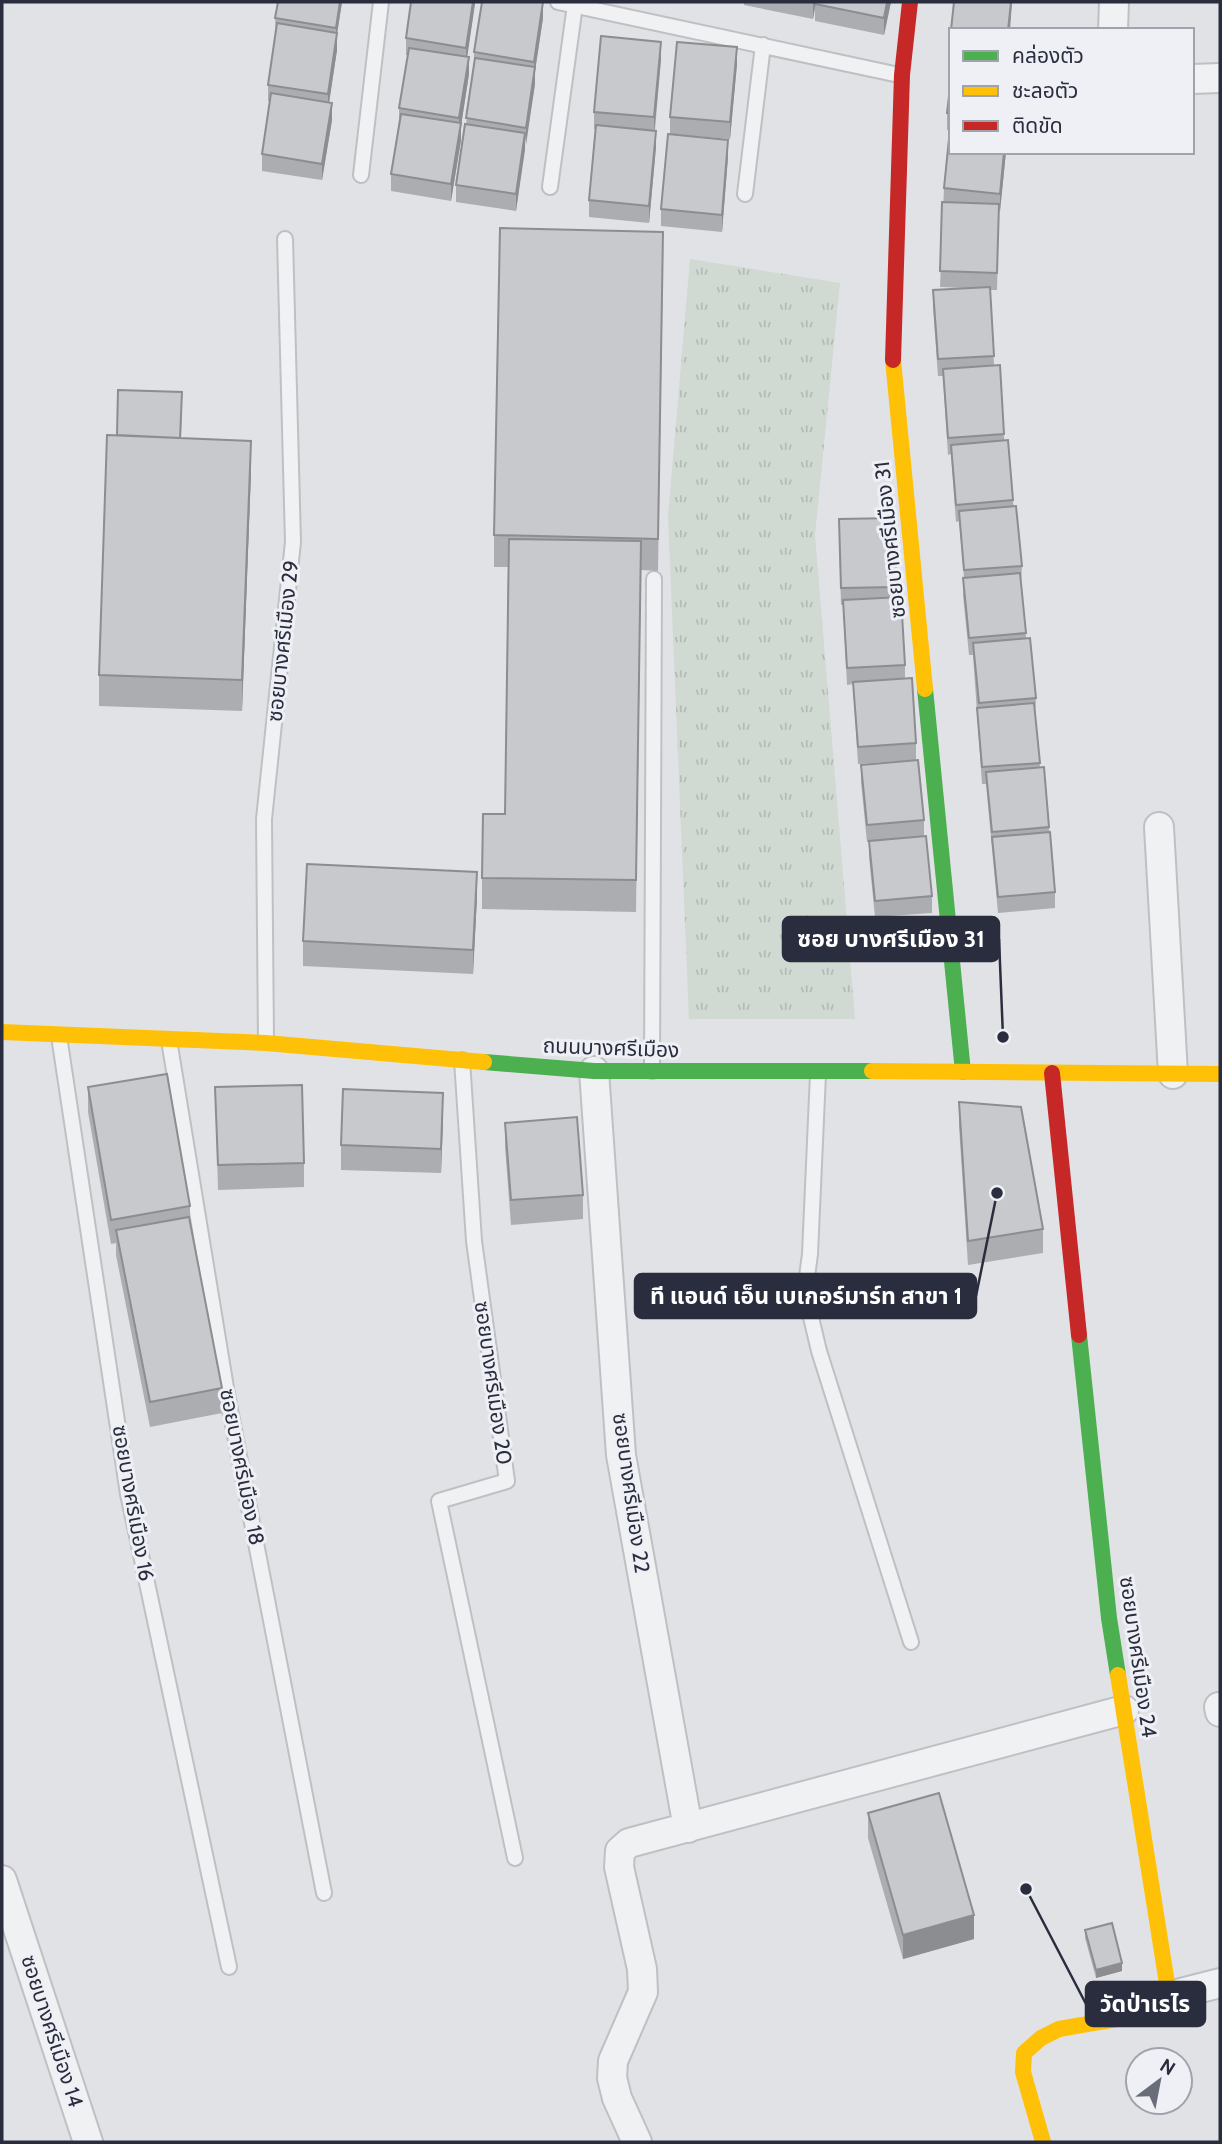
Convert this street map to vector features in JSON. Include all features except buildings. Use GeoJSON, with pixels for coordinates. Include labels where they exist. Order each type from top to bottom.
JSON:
{"type":"FeatureCollection","features":[{"type":"Feature","properties":{"kind":"street","name":"ซอยบางศรีเมือง 31"},"geometry":{"type":"LineString","coordinates":[[910,2],[902,75],[892,347],[963,1072]]}},
{"type":"Feature","properties":{"kind":"street"},"geometry":{"type":"LineString","coordinates":[[1113,28],[1114,2]]}},
{"type":"Feature","properties":{"kind":"street"},"geometry":{"type":"LineString","coordinates":[[1194,79],[1220,78]]}},
{"type":"Feature","properties":{"kind":"street"},"geometry":{"type":"LineString","coordinates":[[1159,827],[1173,1074]]}},
{"type":"Feature","properties":{"kind":"street","name":"ถนนบางศรีเมือง"},"geometry":{"type":"LineString","coordinates":[[2,1032],[266,1043],[594,1071],[1220,1074]]}},
{"type":"Feature","properties":{"kind":"street","name":"ซอยบางศรีเมือง 22"},"geometry":{"type":"LineString","coordinates":[[594,1071],[621,1455],[688,1828]]}},
{"type":"Feature","properties":{"kind":"street","name":"ซอยบางศรีเมือง 24"},"geometry":{"type":"LineString","coordinates":[[1052,1073],[1109,1618],[1169,1996]]}},
{"type":"Feature","properties":{"kind":"street"},"geometry":{"type":"LineString","coordinates":[[637,2142],[617,2098],[612,2078],[613,2061],[643,1992],[642,1969],[619,1867],[620,1851],[629,1843],[1124,1710]]}},
{"type":"Feature","properties":{"kind":"street","name":"ซอยบางศรีเมือง 14"},"geometry":{"type":"LineString","coordinates":[[2,1880],[88,2142]]}},
{"type":"Feature","properties":{"kind":"street"},"geometry":{"type":"LineString","coordinates":[[1042,2142],[1023,2072],[1024,2053],[1041,2038],[1059,2029],[1140,2015],[1169,1996],[1220,1983]]}},
{"type":"Feature","properties":{"kind":"lane"},"geometry":{"type":"LineString","coordinates":[[360,175],[381,2]]}},
{"type":"Feature","properties":{"kind":"lane"},"geometry":{"type":"LineString","coordinates":[[558,2],[902,75]]}},
{"type":"Feature","properties":{"kind":"lane"},"geometry":{"type":"LineString","coordinates":[[550,187],[575,5]]}},
{"type":"Feature","properties":{"kind":"lane"},"geometry":{"type":"LineString","coordinates":[[745,194],[762,45]]}},
{"type":"Feature","properties":{"kind":"lane","name":"ซอยบางศรีเมือง 29"},"geometry":{"type":"LineString","coordinates":[[266,1043],[264,819],[293,542],[285,239]]}},
{"type":"Feature","properties":{"kind":"lane"},"geometry":{"type":"LineString","coordinates":[[652,1072],[654,579]]}},
{"type":"Feature","properties":{"kind":"lane","name":"ซอยบางศรีเมือง 16"},"geometry":{"type":"LineString","coordinates":[[59,1034],[128,1494],[229,1967]]}},
{"type":"Feature","properties":{"kind":"lane","name":"ซอยบางศรีเมือง 18"},"geometry":{"type":"LineString","coordinates":[[169,1040],[228,1394],[324,1893]]}},
{"type":"Feature","properties":{"kind":"lane","name":"ซอยบางศรีเมือง 20"},"geometry":{"type":"LineString","coordinates":[[462,1060],[474,1241],[507,1481],[439,1501],[515,1858]]}},
{"type":"Feature","properties":{"kind":"lane"},"geometry":{"type":"LineString","coordinates":[[818,1072],[810,1254],[805,1292],[819,1351],[911,1642]]}},
{"type":"Feature","properties":{"kind":"green space"},"geometry":{"type":"Polygon","coordinates":[[[690,259],[840,283],[815,535],[855,1019],[689,1019],[668,517],[690,259]]]}},
{"type":"Feature","properties":{"kind":"traffic: fast"},"geometry":{"type":"LineString","coordinates":[[925,689],[963,1072]]}},
{"type":"Feature","properties":{"kind":"traffic: fast"},"geometry":{"type":"LineString","coordinates":[[484,1062],[594,1071],[872,1071]]}},
{"type":"Feature","properties":{"kind":"traffic: fast"},"geometry":{"type":"LineString","coordinates":[[1079,1335],[1109,1618],[1118,1675]]}},
{"type":"Feature","properties":{"kind":"traffic: slow"},"geometry":{"type":"LineString","coordinates":[[893,360],[925,689]]}},
{"type":"Feature","properties":{"kind":"traffic: slow"},"geometry":{"type":"LineString","coordinates":[[2,1032],[266,1043],[484,1062]]}},
{"type":"Feature","properties":{"kind":"traffic: slow"},"geometry":{"type":"LineString","coordinates":[[872,1071],[1220,1074]]}},
{"type":"Feature","properties":{"kind":"traffic: slow"},"geometry":{"type":"LineString","coordinates":[[1043,2142],[1023,2072],[1024,2053],[1041,2038],[1059,2029],[1140,2015],[1169,1996],[1118,1675]]}},
{"type":"Feature","properties":{"kind":"traffic: jam"},"geometry":{"type":"LineString","coordinates":[[893,360],[902,75],[910,2]]}},
{"type":"Feature","properties":{"kind":"traffic: jam"},"geometry":{"type":"LineString","coordinates":[[1052,1073],[1079,1335]]}},
{"type":"Feature","properties":{"kind":"place","name":"ซอย บางศรีเมือง 31"},"geometry":{"type":"Point","coordinates":[1003,1037]}},
{"type":"Feature","properties":{"kind":"place","name":"ที แอนด์ เอ็น เบเกอร์มาร์ท สาขา 1"},"geometry":{"type":"Point","coordinates":[997,1193]}},
{"type":"Feature","properties":{"kind":"place","name":"วัดป่าเรไร"},"geometry":{"type":"Point","coordinates":[1026,1889]}}]}
